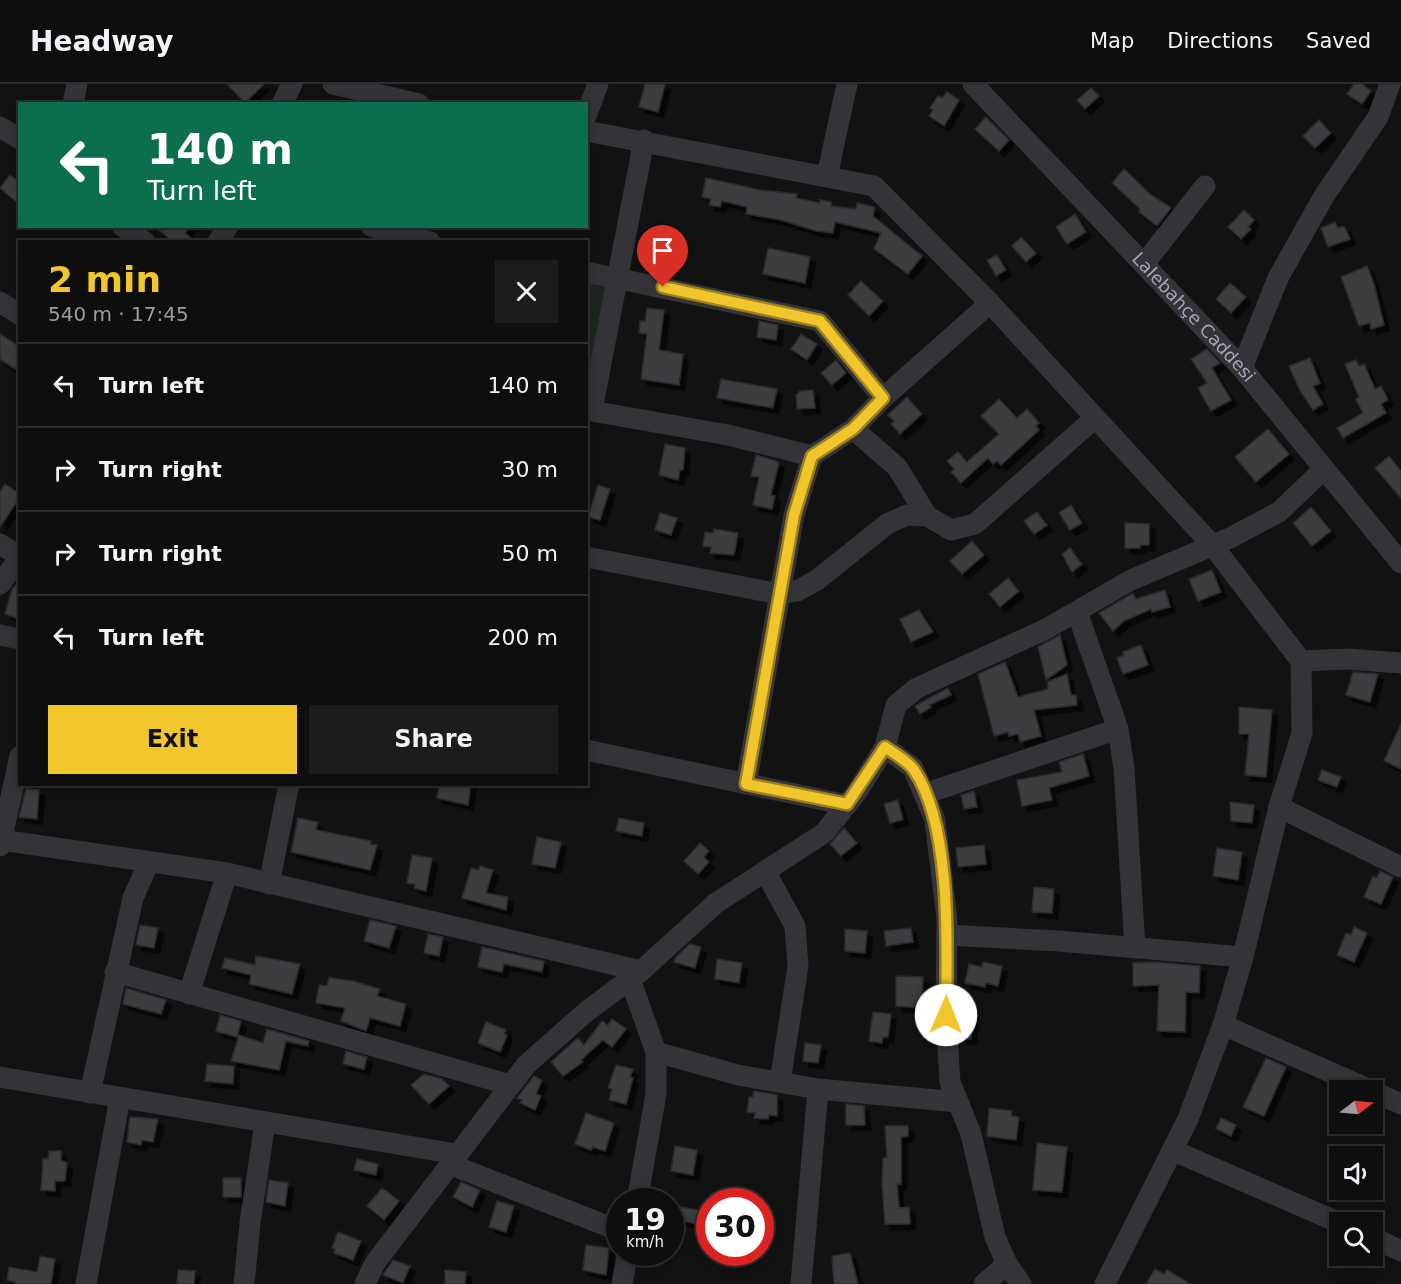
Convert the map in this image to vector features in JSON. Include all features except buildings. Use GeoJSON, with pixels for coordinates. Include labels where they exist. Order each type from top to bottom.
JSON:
{"type":"FeatureCollection","features":[{"type":"Feature","properties":{"kind":"street"},"geometry":{"type":"LineString","coordinates":[[73,102],[77,84]]}},
{"type":"Feature","properties":{"kind":"street"},"geometry":{"type":"LineString","coordinates":[[283,102],[292,84]]}},
{"type":"Feature","properties":{"kind":"street"},"geometry":{"type":"LineString","coordinates":[[333,84],[391,101]]}},
{"type":"Feature","properties":{"kind":"street"},"geometry":{"type":"LineString","coordinates":[[588,111],[598,84]]}},
{"type":"Feature","properties":{"kind":"street"},"geometry":{"type":"LineString","coordinates":[[827,176],[848,84]]}},
{"type":"Feature","properties":{"kind":"street","name":"Lalebahçe Caddesi"},"geometry":{"type":"LineString","coordinates":[[973,84],[1242,368],[1401,563]]}},
{"type":"Feature","properties":{"kind":"street"},"geometry":{"type":"LineString","coordinates":[[1242,368],[1278,278],[1324,196],[1378,117],[1390,84]]}},
{"type":"Feature","properties":{"kind":"street"},"geometry":{"type":"LineString","coordinates":[[1396,84],[1401,93]]}},
{"type":"Feature","properties":{"kind":"street"},"geometry":{"type":"LineString","coordinates":[[0,127],[18,138]]}},
{"type":"Feature","properties":{"kind":"street"},"geometry":{"type":"LineString","coordinates":[[588,131],[644,140],[874,186],[990,303],[1213,546],[1301,661],[1302,733],[1279,807],[1243,957],[1223,1025],[1188,1119],[1105,1284]]}},
{"type":"Feature","properties":{"kind":"street"},"geometry":{"type":"LineString","coordinates":[[644,140],[618,278],[589,410],[728,435],[812,456]]}},
{"type":"Feature","properties":{"kind":"street"},"geometry":{"type":"LineString","coordinates":[[1144,264],[1205,186]]}},
{"type":"Feature","properties":{"kind":"street"},"geometry":{"type":"LineString","coordinates":[[126,228],[142,240]]}},
{"type":"Feature","properties":{"kind":"street"},"geometry":{"type":"LineString","coordinates":[[378,228],[423,240]]}},
{"type":"Feature","properties":{"kind":"street"},"geometry":{"type":"LineString","coordinates":[[588,272],[820,321],[883,398]]}},
{"type":"Feature","properties":{"kind":"street"},"geometry":{"type":"LineString","coordinates":[[0,302],[18,314]]}},
{"type":"Feature","properties":{"kind":"street"},"geometry":{"type":"LineString","coordinates":[[746,784],[794,515],[812,456],[853,429],[883,398],[990,303]]}},
{"type":"Feature","properties":{"kind":"street"},"geometry":{"type":"LineString","coordinates":[[853,429],[897,467],[927,516],[951,531],[975,524],[1095,418]]}},
{"type":"Feature","properties":{"kind":"street"},"geometry":{"type":"LineString","coordinates":[[365,1284],[375,1263],[452,1159],[526,1065],[586,1012],[635,975],[716,903],[766,873],[824,833],[847,804],[885,747],[896,705],[917,688],[1046,629],[1131,580],[1213,546],[1279,512],[1324,469]]}},
{"type":"Feature","properties":{"kind":"street"},"geometry":{"type":"LineString","coordinates":[[588,557],[780,594],[796,591],[817,580],[887,524],[907,515],[927,516]]}},
{"type":"Feature","properties":{"kind":"street"},"geometry":{"type":"LineString","coordinates":[[0,544],[18,557]]}},
{"type":"Feature","properties":{"kind":"street"},"geometry":{"type":"LineString","coordinates":[[0,584],[18,561]]}},
{"type":"Feature","properties":{"kind":"street"},"geometry":{"type":"LineString","coordinates":[[1077,612],[1118,729],[1124,768],[1135,948]]}},
{"type":"Feature","properties":{"kind":"street"},"geometry":{"type":"LineString","coordinates":[[0,636],[18,639]]}},
{"type":"Feature","properties":{"kind":"street"},"geometry":{"type":"LineString","coordinates":[[1301,661],[1347,659],[1401,663]]}},
{"type":"Feature","properties":{"kind":"street"},"geometry":{"type":"LineString","coordinates":[[924,794],[1118,729]]}},
{"type":"Feature","properties":{"kind":"street"},"geometry":{"type":"LineString","coordinates":[[885,747],[913,768],[935,820],[947,935],[946,1015],[950,1082],[971,1134],[994,1237],[1007,1264],[1021,1284]]}},
{"type":"Feature","properties":{"kind":"street"},"geometry":{"type":"LineString","coordinates":[[588,750],[847,804]]}},
{"type":"Feature","properties":{"kind":"street"},"geometry":{"type":"LineString","coordinates":[[18,765],[1,843],[227,873],[635,975]]}},
{"type":"Feature","properties":{"kind":"street"},"geometry":{"type":"LineString","coordinates":[[268,884],[288,786]]}},
{"type":"Feature","properties":{"kind":"street"},"geometry":{"type":"LineString","coordinates":[[1279,807],[1401,866],[1401,846]]}},
{"type":"Feature","properties":{"kind":"street"},"geometry":{"type":"LineString","coordinates":[[90,1093],[133,898],[149,862]]}},
{"type":"Feature","properties":{"kind":"street"},"geometry":{"type":"LineString","coordinates":[[189,994],[227,873]]}},
{"type":"Feature","properties":{"kind":"street"},"geometry":{"type":"LineString","coordinates":[[766,873],[795,926],[798,966],[780,1082]]}},
{"type":"Feature","properties":{"kind":"street"},"geometry":{"type":"LineString","coordinates":[[947,935],[1243,957]]}},
{"type":"Feature","properties":{"kind":"street"},"geometry":{"type":"LineString","coordinates":[[115,972],[510,1085]]}},
{"type":"Feature","properties":{"kind":"street"},"geometry":{"type":"LineString","coordinates":[[635,975],[656,1052],[656,1094],[640,1188]]}},
{"type":"Feature","properties":{"kind":"street"},"geometry":{"type":"LineString","coordinates":[[1223,1025],[1347,1080]]}},
{"type":"Feature","properties":{"kind":"street"},"geometry":{"type":"LineString","coordinates":[[656,1052],[738,1075],[818,1089],[958,1101]]}},
{"type":"Feature","properties":{"kind":"street"},"geometry":{"type":"LineString","coordinates":[[0,1077],[265,1123],[452,1159],[606,1225]]}},
{"type":"Feature","properties":{"kind":"street"},"geometry":{"type":"LineString","coordinates":[[801,1284],[818,1089]]}},
{"type":"Feature","properties":{"kind":"street"},"geometry":{"type":"LineString","coordinates":[[1383,1096],[1401,1104]]}},
{"type":"Feature","properties":{"kind":"street"},"geometry":{"type":"LineString","coordinates":[[87,1284],[120,1098]]}},
{"type":"Feature","properties":{"kind":"street"},"geometry":{"type":"LineString","coordinates":[[244,1284],[250,1223],[265,1123]]}},
{"type":"Feature","properties":{"kind":"street"},"geometry":{"type":"LineString","coordinates":[[1172,1150],[1329,1218]]}},
{"type":"Feature","properties":{"kind":"street"},"geometry":{"type":"LineString","coordinates":[[1383,1242],[1401,1251]]}},
{"type":"Feature","properties":{"kind":"street"},"geometry":{"type":"LineString","coordinates":[[986,1284],[1007,1264]]}},
{"type":"Feature","properties":{"kind":"street"},"geometry":{"type":"LineString","coordinates":[[622,1284],[625,1266]]}},
{"type":"Feature","properties":{"kind":"shaded area"},"geometry":{"type":"Polygon","coordinates":[[[588,275],[609,286],[592,375],[588,379],[588,275]]]}},
{"type":"Feature","properties":{"kind":"route"},"geometry":{"type":"LineString","coordinates":[[663,287],[820,321],[883,398],[853,429],[812,456],[794,515],[746,784],[847,804],[885,747],[913,768],[935,820],[947,919],[946,1015]]}}]}
